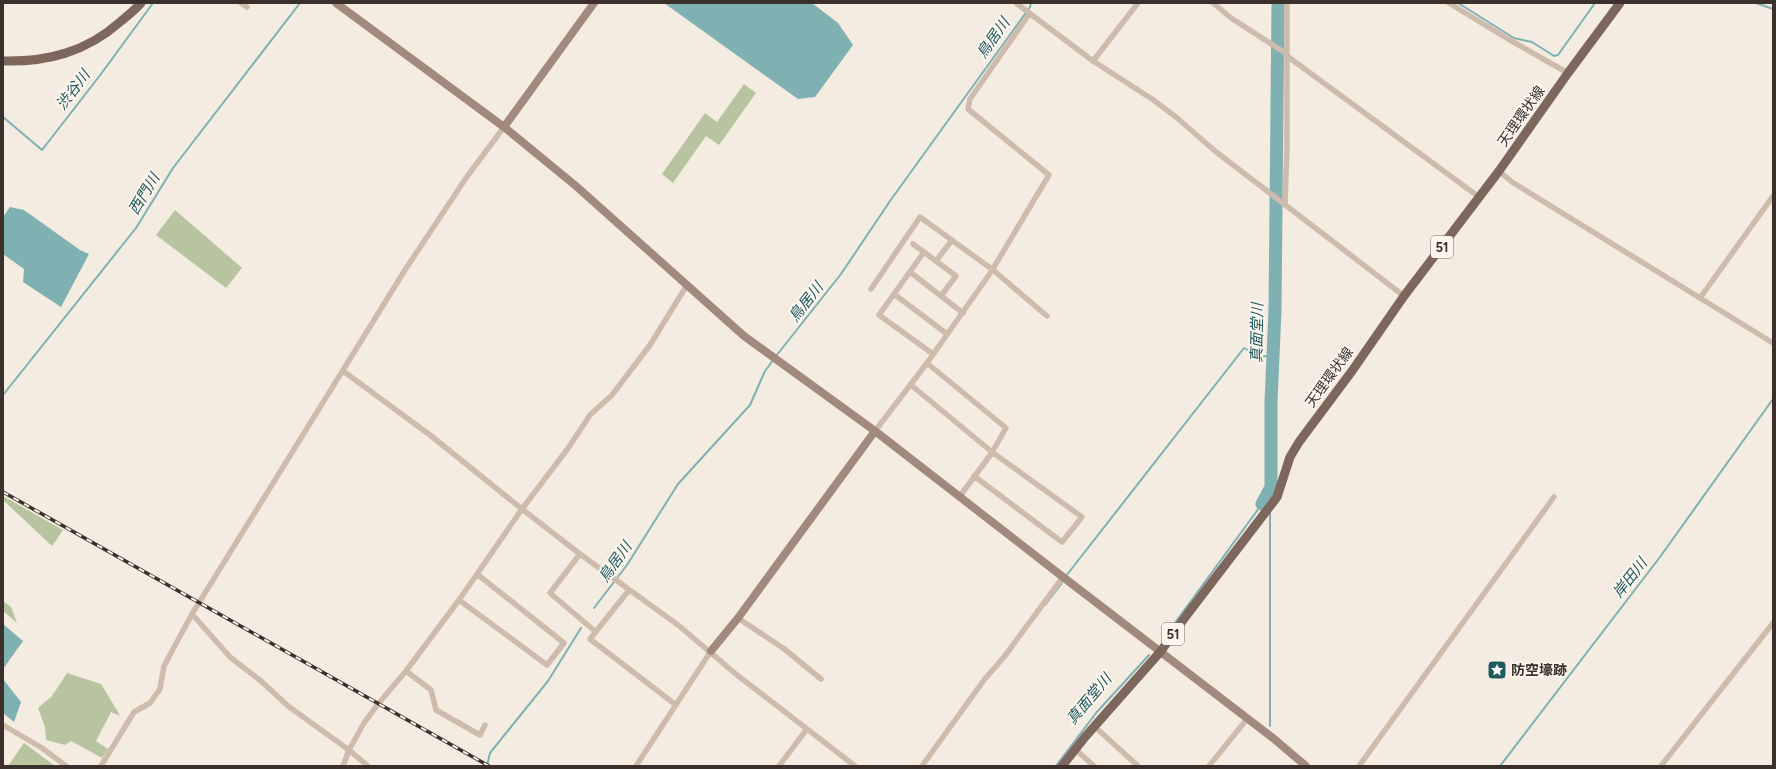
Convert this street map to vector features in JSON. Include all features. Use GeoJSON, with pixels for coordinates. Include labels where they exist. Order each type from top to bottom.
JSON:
{"type":"FeatureCollection","features":[{"type":"Feature","properties":{"kind":"main road"},"geometry":{"type":"LineString","coordinates":[[3,61],[54,57],[85,47],[108,33],[140,3]]}},
{"type":"Feature","properties":{"kind":"main road","name":"天理環状線"},"geometry":{"type":"LineString","coordinates":[[1062,766],[1094,726],[1161,651],[1277,497],[1290,457],[1299,442],[1352,371],[1404,296],[1499,171],[1568,73],[1620,3]]}},
{"type":"Feature","properties":{"kind":"street"},"geometry":{"type":"LineString","coordinates":[[241,3],[247,7]]}},
{"type":"Feature","properties":{"kind":"street"},"geometry":{"type":"LineString","coordinates":[[336,3],[504,127],[576,186],[744,336],[875,431],[960,496],[1273,738],[1306,766]]}},
{"type":"Feature","properties":{"kind":"street"},"geometry":{"type":"LineString","coordinates":[[100,766],[134,712],[150,703],[160,689],[164,666],[192,614],[405,270],[466,178],[594,3]]}},
{"type":"Feature","properties":{"kind":"street"},"geometry":{"type":"LineString","coordinates":[[1016,3],[1023,5],[1030,13],[1094,61],[1152,99],[1176,117],[1215,151],[1404,296]]}},
{"type":"Feature","properties":{"kind":"street"},"geometry":{"type":"LineString","coordinates":[[1094,61],[1138,3]]}},
{"type":"Feature","properties":{"kind":"street"},"geometry":{"type":"LineString","coordinates":[[1213,3],[1230,18],[1286,54],[1479,197]]}},
{"type":"Feature","properties":{"kind":"street"},"geometry":{"type":"LineString","coordinates":[[1283,202],[1287,148],[1286,54],[1288,3]]}},
{"type":"Feature","properties":{"kind":"street"},"geometry":{"type":"LineString","coordinates":[[1449,3],[1568,73]]}},
{"type":"Feature","properties":{"kind":"street"},"geometry":{"type":"LineString","coordinates":[[636,766],[711,651],[738,618],[875,431],[928,363],[992,270],[1049,175],[968,109],[970,99],[1030,13]]}},
{"type":"Feature","properties":{"kind":"street"},"geometry":{"type":"LineString","coordinates":[[1499,171],[1512,182],[1773,342]]}},
{"type":"Feature","properties":{"kind":"street"},"geometry":{"type":"LineString","coordinates":[[1700,298],[1773,196]]}},
{"type":"Feature","properties":{"kind":"street"},"geometry":{"type":"LineString","coordinates":[[870,288],[920,217],[992,270],[1047,316]]}},
{"type":"Feature","properties":{"kind":"street"},"geometry":{"type":"LineString","coordinates":[[936,261],[952,240]]}},
{"type":"Feature","properties":{"kind":"street"},"geometry":{"type":"LineString","coordinates":[[913,244],[956,276],[941,296]]}},
{"type":"Feature","properties":{"kind":"street"},"geometry":{"type":"LineString","coordinates":[[924,252],[879,315],[933,354]]}},
{"type":"Feature","properties":{"kind":"street"},"geometry":{"type":"LineString","coordinates":[[910,272],[963,312]]}},
{"type":"Feature","properties":{"kind":"street"},"geometry":{"type":"LineString","coordinates":[[343,766],[349,750],[364,723],[406,671],[459,600],[522,509],[569,447],[590,415],[612,395],[650,345],[687,285]]}},
{"type":"Feature","properties":{"kind":"street"},"geometry":{"type":"LineString","coordinates":[[894,294],[947,334]]}},
{"type":"Feature","properties":{"kind":"street"},"geometry":{"type":"LineString","coordinates":[[928,363],[1006,428],[992,452],[960,496]]}},
{"type":"Feature","properties":{"kind":"street"},"geometry":{"type":"LineString","coordinates":[[343,371],[430,435],[580,554],[678,625],[738,675],[855,766]]}},
{"type":"Feature","properties":{"kind":"street"},"geometry":{"type":"LineString","coordinates":[[911,385],[992,452],[1082,517],[1062,542],[974,476]]}},
{"type":"Feature","properties":{"kind":"street"},"geometry":{"type":"LineString","coordinates":[[1359,766],[1554,498]]}},
{"type":"Feature","properties":{"kind":"street"},"geometry":{"type":"LineString","coordinates":[[580,554],[550,593],[596,632]]}},
{"type":"Feature","properties":{"kind":"street"},"geometry":{"type":"LineString","coordinates":[[459,600],[547,665],[564,643],[477,574]]}},
{"type":"Feature","properties":{"kind":"street"},"geometry":{"type":"LineString","coordinates":[[922,766],[984,680],[1004,657],[1063,577]]}},
{"type":"Feature","properties":{"kind":"street"},"geometry":{"type":"LineString","coordinates":[[629,590],[590,640],[676,705]]}},
{"type":"Feature","properties":{"kind":"street"},"geometry":{"type":"LineString","coordinates":[[192,614],[230,657],[261,681],[288,706],[349,750],[368,766]]}},
{"type":"Feature","properties":{"kind":"street"},"geometry":{"type":"LineString","coordinates":[[738,618],[783,648],[821,679]]}},
{"type":"Feature","properties":{"kind":"street"},"geometry":{"type":"LineString","coordinates":[[1660,766],[1771,631],[1773,623]]}},
{"type":"Feature","properties":{"kind":"street"},"geometry":{"type":"LineString","coordinates":[[406,671],[431,690],[436,710],[480,735],[485,725]]}},
{"type":"Feature","properties":{"kind":"street"},"geometry":{"type":"LineString","coordinates":[[1209,766],[1247,719]]}},
{"type":"Feature","properties":{"kind":"street"},"geometry":{"type":"LineString","coordinates":[[3,725],[42,748],[66,766]]}},
{"type":"Feature","properties":{"kind":"street"},"geometry":{"type":"LineString","coordinates":[[1094,726],[1138,766]]}},
{"type":"Feature","properties":{"kind":"street"},"geometry":{"type":"LineString","coordinates":[[779,766],[807,729]]}},
{"type":"Feature","properties":{"kind":"street"},"geometry":{"type":"LineString","coordinates":[[1075,749],[1094,766]]}},
{"type":"Feature","properties":{"kind":"green space"},"geometry":{"type":"Polygon","coordinates":[[[744,84],[756,93],[719,145],[706,136],[673,183],[662,174],[705,113],[717,122],[744,84]]]}},
{"type":"Feature","properties":{"kind":"green space"},"geometry":{"type":"Polygon","coordinates":[[[175,210],[242,268],[226,288],[156,235],[175,210]]]}},
{"type":"Feature","properties":{"kind":"green space"},"geometry":{"type":"Polygon","coordinates":[[[3,496],[63,530],[52,546],[3,500],[3,496]]]}},
{"type":"Feature","properties":{"kind":"green space"},"geometry":{"type":"Polygon","coordinates":[[[3,601],[11,607],[17,623],[3,611],[3,601]]]}},
{"type":"Feature","properties":{"kind":"green space"},"geometry":{"type":"Polygon","coordinates":[[[67,673],[101,684],[120,716],[111,712],[96,741],[108,749],[102,758],[71,741],[65,745],[46,740],[45,727],[38,708],[52,696],[67,673]]]}},
{"type":"Feature","properties":{"kind":"green space"},"geometry":{"type":"Polygon","coordinates":[[[24,743],[55,766],[8,766],[24,743]]]}},
{"type":"Feature","properties":{"kind":"water"},"geometry":{"type":"Polygon","coordinates":[[[664,3],[812,3],[838,23],[853,45],[815,97],[798,99],[664,3]]]}},
{"type":"Feature","properties":{"kind":"water"},"geometry":{"type":"Polygon","coordinates":[[[10,207],[24,210],[80,250],[89,254],[61,307],[23,282],[24,269],[3,254],[3,217],[10,207]]]}},
{"type":"Feature","properties":{"kind":"water"},"geometry":{"type":"Polygon","coordinates":[[[3,624],[23,641],[3,669],[3,624]]]}},
{"type":"Feature","properties":{"kind":"water"},"geometry":{"type":"Polygon","coordinates":[[[3,679],[21,702],[14,722],[3,713],[3,679]]]}},
{"type":"Feature","properties":{"kind":"waterway","name":"渋谷川"},"geometry":{"type":"LineString","coordinates":[[3,117],[42,150],[101,74],[153,3]]}},
{"type":"Feature","properties":{"kind":"waterway","name":"西門川"},"geometry":{"type":"LineString","coordinates":[[3,395],[136,228],[173,168],[300,3]]}},
{"type":"Feature","properties":{"kind":"waterway","name":"鳥居川"},"geometry":{"type":"LineString","coordinates":[[776,356],[841,274],[890,201],[1030,7],[1031,3]]}},
{"type":"Feature","properties":{"kind":"waterway","name":"真面堂川"},"geometry":{"type":"LineString","coordinates":[[1262,504],[1271,487],[1271,402],[1275,310],[1278,3]]}},
{"type":"Feature","properties":{"kind":"waterway","name":"真面堂川"},"geometry":{"type":"LineString","coordinates":[[1458,3],[1514,38],[1532,42],[1554,56],[1558,55],[1595,3]]}},
{"type":"Feature","properties":{"kind":"waterway","name":"真面堂川"},"geometry":{"type":"LineString","coordinates":[[1756,3],[1773,9]]}},
{"type":"Feature","properties":{"kind":"waterway"},"geometry":{"type":"LineString","coordinates":[[1066,576],[1244,348],[1260,357],[1274,355]]}},
{"type":"Feature","properties":{"kind":"waterway","name":"鳥居川"},"geometry":{"type":"LineString","coordinates":[[594,608],[627,565],[678,484],[750,405],[765,371],[774,359]]}},
{"type":"Feature","properties":{"kind":"waterway","name":"岸田川"},"geometry":{"type":"LineString","coordinates":[[1500,766],[1660,557],[1773,399]]}},
{"type":"Feature","properties":{"kind":"waterway","name":"真面堂川"},"geometry":{"type":"LineString","coordinates":[[1169,631],[1262,504]]}},
{"type":"Feature","properties":{"kind":"waterway"},"geometry":{"type":"LineString","coordinates":[[1270,513],[1270,726]]}},
{"type":"Feature","properties":{"kind":"waterway"},"geometry":{"type":"LineString","coordinates":[[1045,605],[1062,583]]}},
{"type":"Feature","properties":{"kind":"waterway","name":"鳥居川"},"geometry":{"type":"LineString","coordinates":[[487,766],[490,753],[548,681],[581,628]]}},
{"type":"Feature","properties":{"kind":"waterway","name":"真面堂川"},"geometry":{"type":"LineString","coordinates":[[1056,766],[1096,713],[1149,655]]}},
{"type":"Feature","properties":{"kind":"railway"},"geometry":{"type":"LineString","coordinates":[[3,492],[489,766]]}},
{"type":"Feature","properties":{"kind":"place","name":"防空壕跡"},"geometry":{"type":"Point","coordinates":[1497,670]}}]}
